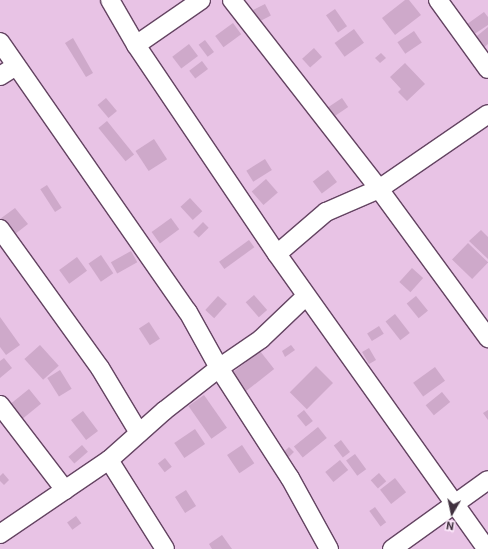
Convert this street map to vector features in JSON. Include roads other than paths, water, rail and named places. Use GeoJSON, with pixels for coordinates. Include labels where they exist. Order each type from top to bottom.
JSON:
{"type":"FeatureCollection","features":[{"type":"Feature","properties":{"kind":"street"},"geometry":{"type":"LineString","coordinates":[[110,0],[136,45],[277,254],[453,504],[487,549]]}},
{"type":"Feature","properties":{"kind":"street"},"geometry":{"type":"LineString","coordinates":[[136,45],[201,0]]}},
{"type":"Feature","properties":{"kind":"street"},"geometry":{"type":"LineString","coordinates":[[232,0],[379,188],[488,338]]}},
{"type":"Feature","properties":{"kind":"street"},"geometry":{"type":"LineString","coordinates":[[438,0],[488,69]]}},
{"type":"Feature","properties":{"kind":"street"},"geometry":{"type":"LineString","coordinates":[[0,42],[188,312],[219,368],[290,478],[329,549]]}},
{"type":"Feature","properties":{"kind":"street"},"geometry":{"type":"LineString","coordinates":[[0,76],[16,66]]}},
{"type":"Feature","properties":{"kind":"street"},"geometry":{"type":"LineString","coordinates":[[277,254],[326,212],[379,188],[488,114]]}},
{"type":"Feature","properties":{"kind":"street"},"geometry":{"type":"LineString","coordinates":[[0,229],[100,368],[139,433]]}},
{"type":"Feature","properties":{"kind":"street"},"geometry":{"type":"LineString","coordinates":[[0,534],[109,460],[139,433],[219,368],[261,339],[306,296]]}},
{"type":"Feature","properties":{"kind":"street"},"geometry":{"type":"LineString","coordinates":[[0,405],[65,490]]}},
{"type":"Feature","properties":{"kind":"street"},"geometry":{"type":"LineString","coordinates":[[109,460],[165,549]]}},
{"type":"Feature","properties":{"kind":"street"},"geometry":{"type":"LineString","coordinates":[[392,549],[488,480]]}}]}
